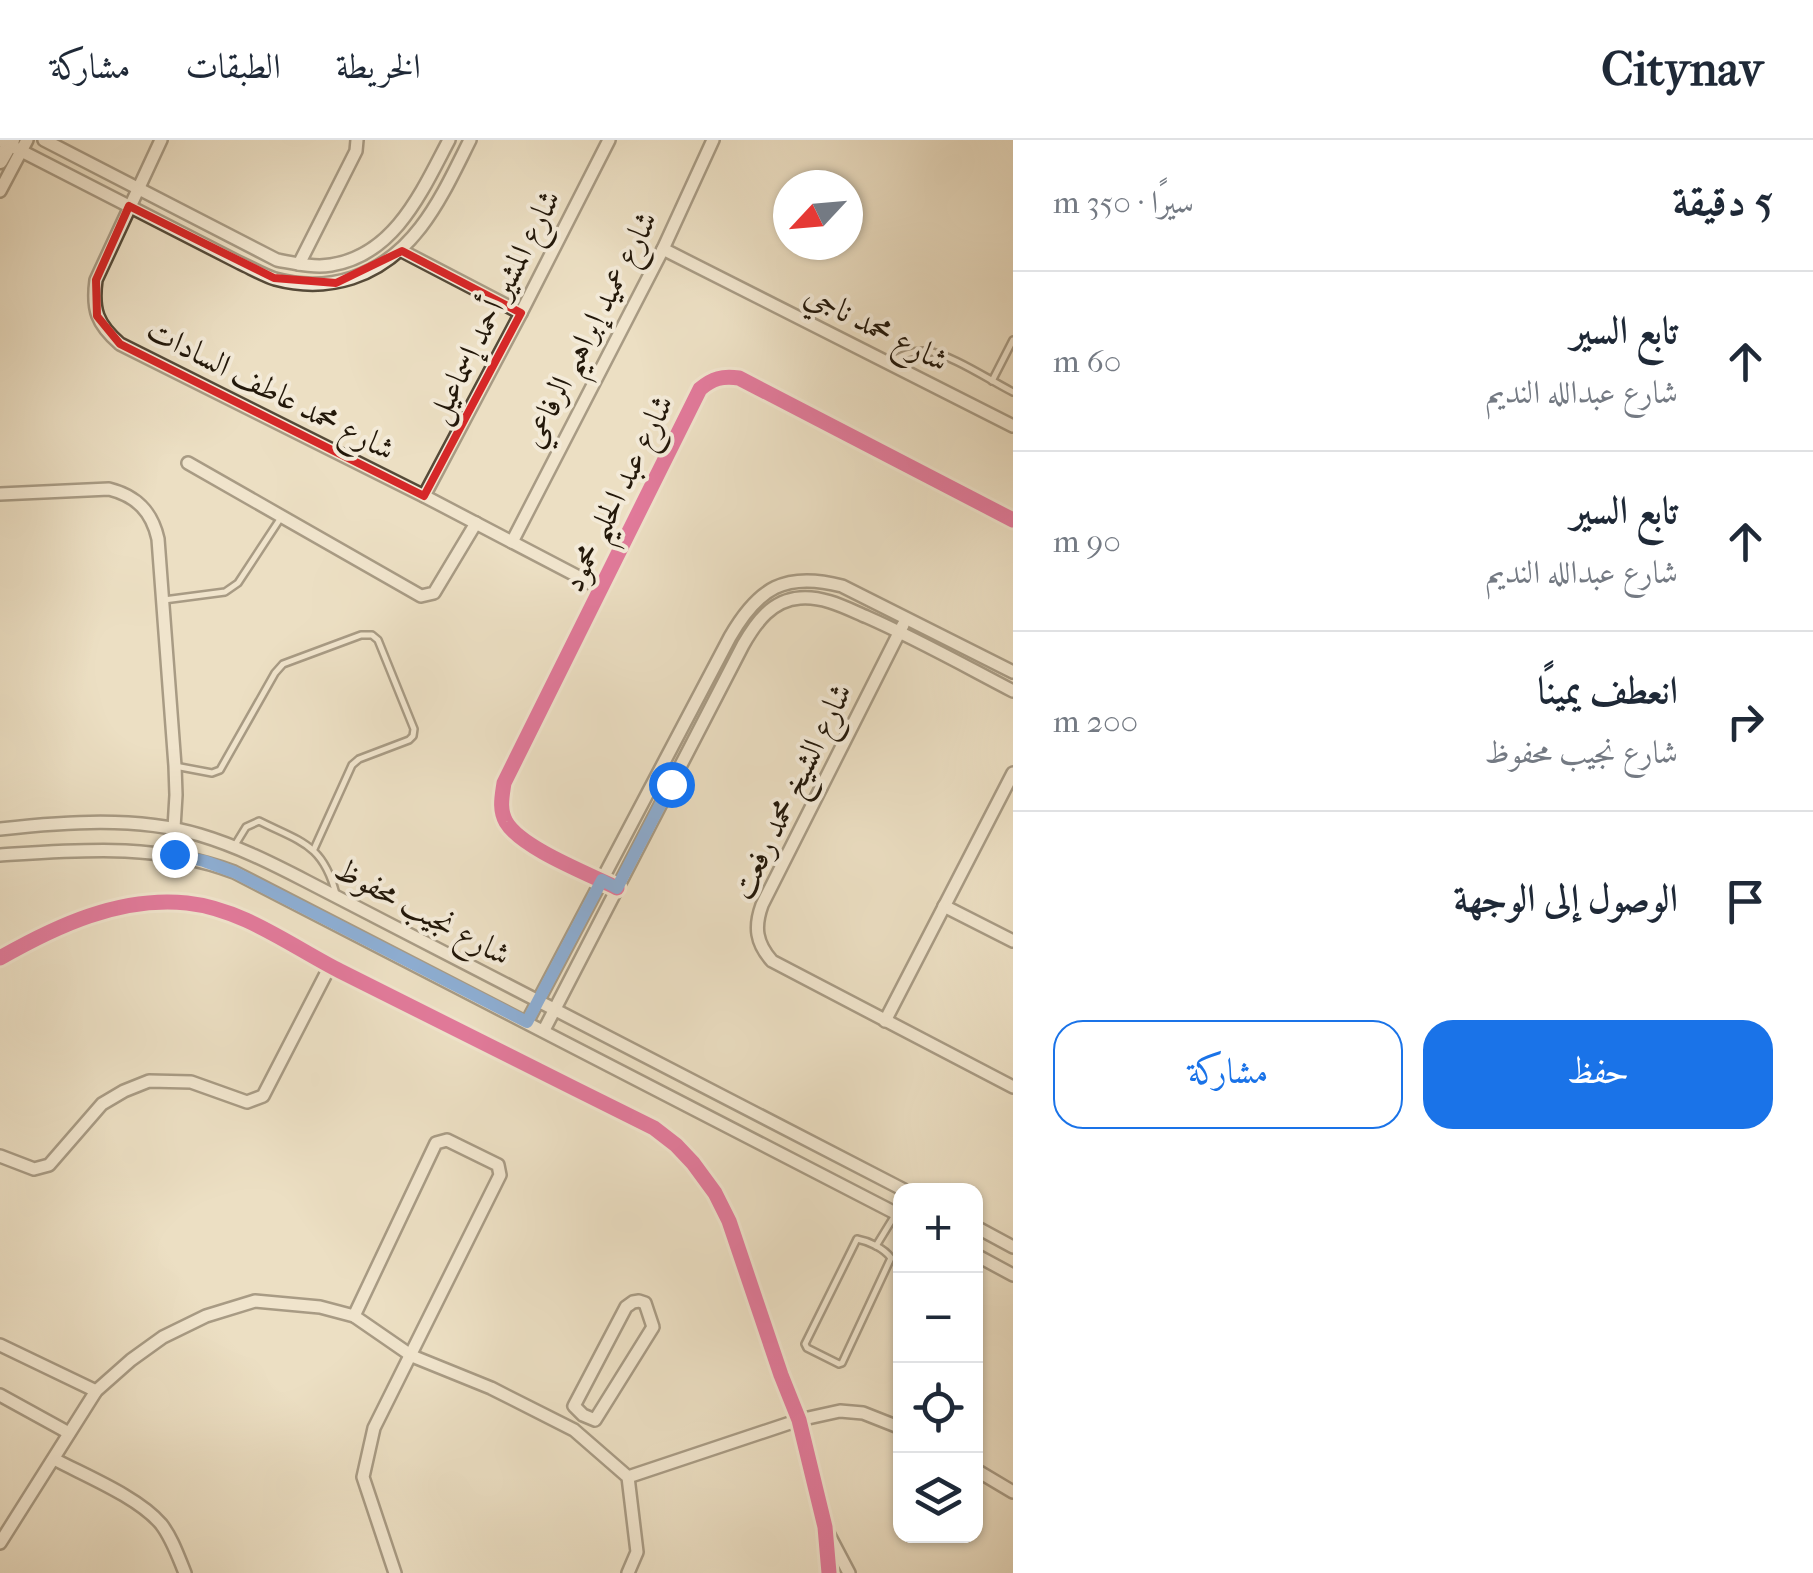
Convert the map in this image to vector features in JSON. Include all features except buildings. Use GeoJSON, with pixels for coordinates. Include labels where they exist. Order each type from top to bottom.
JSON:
{"type":"FeatureCollection","features":[{"type":"Feature","properties":{"kind":"street"},"geometry":{"type":"LineString","coordinates":[[44,140],[277,260],[331,265],[375,247],[394,231],[409,212],[449,140]]}},
{"type":"Feature","properties":{"kind":"street","name":"شارع محمد عاطف السادات"},"geometry":{"type":"LineString","coordinates":[[161,140],[96,280],[97,316],[106,332],[120,344],[600,588]]}},
{"type":"Feature","properties":{"kind":"street"},"geometry":{"type":"LineString","coordinates":[[298,264],[356,152],[357,140]]}},
{"type":"Feature","properties":{"kind":"street"},"geometry":{"type":"LineString","coordinates":[[14,143],[274,278],[305,284],[336,283],[362,275],[402,251],[426,223],[470,140]]}},
{"type":"Feature","properties":{"kind":"street","name":"شارع المشير أحمد إسماعيل"},"geometry":{"type":"LineString","coordinates":[[424,496],[609,140]]}},
{"type":"Feature","properties":{"kind":"street","name":"شارع عميد إبراهيم الرفاعي"},"geometry":{"type":"LineString","coordinates":[[512,542],[663,249],[713,140]]}},
{"type":"Feature","properties":{"kind":"street"},"geometry":{"type":"LineString","coordinates":[[0,161],[14,143]]}},
{"type":"Feature","properties":{"kind":"street"},"geometry":{"type":"LineString","coordinates":[[0,191],[14,143]]}},
{"type":"Feature","properties":{"kind":"street","name":"شارع محمد ناجي"},"geometry":{"type":"LineString","coordinates":[[663,249],[1013,426]]}},
{"type":"Feature","properties":{"kind":"street"},"geometry":{"type":"LineString","coordinates":[[402,251],[521,313]]}},
{"type":"Feature","properties":{"kind":"street","name":"شارع عبد الحليم محمود"},"geometry":{"type":"LineString","coordinates":[[617,888],[514,833],[504,820],[500,804],[504,783],[600,588],[696,396],[710,380],[723,376],[739,378],[1013,520]]}},
{"type":"Feature","properties":{"kind":"street"},"geometry":{"type":"LineString","coordinates":[[188,464],[421,596],[434,593],[476,523]]}},
{"type":"Feature","properties":{"kind":"street"},"geometry":{"type":"LineString","coordinates":[[0,494],[110,489],[137,500],[148,511],[158,539],[176,795],[174,828]]}},
{"type":"Feature","properties":{"kind":"street"},"geometry":{"type":"LineString","coordinates":[[527,1022],[730,637],[756,600],[775,586],[797,580],[820,580],[842,586],[1013,672]]}},
{"type":"Feature","properties":{"kind":"street"},"geometry":{"type":"LineString","coordinates":[[544,1030],[743,645],[766,612],[782,602],[818,598],[900,632],[1013,691]]}},
{"type":"Feature","properties":{"kind":"street","name":"شارع الشيخ محمد رفعت"},"geometry":{"type":"LineString","coordinates":[[907,617],[757,919],[756,935],[772,961],[1013,1087]]}},
{"type":"Feature","properties":{"kind":"street"},"geometry":{"type":"LineString","coordinates":[[885,1021],[1013,773]]}},
{"type":"Feature","properties":{"kind":"street","name":"شارع نجيب محفوظ"},"geometry":{"type":"LineString","coordinates":[[0,829],[92,823],[174,828],[234,846],[893,1184]]}},
{"type":"Feature","properties":{"kind":"street","name":"شارع نجيب محفوظ"},"geometry":{"type":"LineString","coordinates":[[0,855],[144,850],[204,861],[248,879],[893,1212]]}},
{"type":"Feature","properties":{"kind":"street"},"geometry":{"type":"LineString","coordinates":[[0,958],[64,924],[115,909],[163,902],[208,907],[268,930],[330,966],[654,1128],[676,1145],[716,1193],[729,1221],[799,1420],[826,1527],[829,1573]]}},
{"type":"Feature","properties":{"kind":"street"},"geometry":{"type":"LineString","coordinates":[[944,906],[1013,941]]}},
{"type":"Feature","properties":{"kind":"street"},"geometry":{"type":"LineString","coordinates":[[0,1156],[34,1169],[50,1165],[102,1104],[149,1081],[191,1082],[247,1102],[264,1096],[330,966]]}},
{"type":"Feature","properties":{"kind":"street"},"geometry":{"type":"LineString","coordinates":[[354,1316],[436,1144],[448,1140],[494,1163],[500,1176],[374,1428],[363,1477],[395,1573]]}},
{"type":"Feature","properties":{"kind":"street"},"geometry":{"type":"LineString","coordinates":[[983,1231],[1013,1246]]}},
{"type":"Feature","properties":{"kind":"street"},"geometry":{"type":"LineString","coordinates":[[983,1259],[1013,1275]]}},
{"type":"Feature","properties":{"kind":"street"},"geometry":{"type":"LineString","coordinates":[[0,1543],[96,1391],[163,1337],[206,1316],[254,1302],[320,1306],[354,1316],[412,1356],[490,1388],[574,1430],[628,1477],[636,1552],[628,1573]]}},
{"type":"Feature","properties":{"kind":"street"},"geometry":{"type":"LineString","coordinates":[[634,1302],[645,1303],[653,1327],[597,1418],[584,1414],[574,1406],[626,1307],[634,1302]]}},
{"type":"Feature","properties":{"kind":"street"},"geometry":{"type":"LineString","coordinates":[[0,1344],[96,1391]]}},
{"type":"Feature","properties":{"kind":"street"},"geometry":{"type":"LineString","coordinates":[[0,1396],[69,1433]]}},
{"type":"Feature","properties":{"kind":"street"},"geometry":{"type":"LineString","coordinates":[[628,1477],[799,1420],[840,1411],[863,1412],[893,1425]]}},
{"type":"Feature","properties":{"kind":"street"},"geometry":{"type":"LineString","coordinates":[[574,1430],[584,1414]]}},
{"type":"Feature","properties":{"kind":"street"},"geometry":{"type":"LineString","coordinates":[[54,1459],[152,1514],[164,1527],[185,1573]]}},
{"type":"Feature","properties":{"kind":"street"},"geometry":{"type":"LineString","coordinates":[[983,1474],[1013,1492]]}},
{"type":"Feature","properties":{"kind":"street"},"geometry":{"type":"LineString","coordinates":[[826,1527],[849,1573]]}},
{"type":"Feature","properties":{"kind":"lane"},"geometry":{"type":"LineString","coordinates":[[992,381],[1013,340]]}},
{"type":"Feature","properties":{"kind":"lane"},"geometry":{"type":"LineString","coordinates":[[888,363],[906,353],[927,351],[1013,392]]}},
{"type":"Feature","properties":{"kind":"lane"},"geometry":{"type":"LineString","coordinates":[[163,600],[225,592],[238,583],[282,517]]}},
{"type":"Feature","properties":{"kind":"lane"},"geometry":{"type":"LineString","coordinates":[[174,766],[212,773],[220,770],[274,673],[283,664],[361,635],[375,637],[414,729],[413,736],[352,765],[314,849]]}},
{"type":"Feature","properties":{"kind":"lane"},"geometry":{"type":"LineString","coordinates":[[234,846],[246,827],[259,820],[314,849],[327,868],[337,897]]}},
{"type":"Feature","properties":{"kind":"lane"},"geometry":{"type":"LineString","coordinates":[[876,1246],[893,1222]]}},
{"type":"Feature","properties":{"kind":"lane"},"geometry":{"type":"LineString","coordinates":[[857,1239],[876,1246],[891,1258],[842,1363],[838,1364],[805,1344],[857,1239]]}},
{"type":"Feature","properties":{"kind":"highlighted area"},"geometry":{"type":"Polygon","coordinates":[[[129,206],[274,278],[336,283],[402,251],[521,313],[424,496],[120,344],[97,316],[96,280],[129,206]]]}},
{"type":"Feature","properties":{"kind":"cycle path"},"geometry":{"type":"LineString","coordinates":[[617,888],[540,851],[514,832],[502,812],[504,783],[700,389],[718,379],[739,378],[1013,520]]}},
{"type":"Feature","properties":{"kind":"cycle path"},"geometry":{"type":"LineString","coordinates":[[0,958],[66,925],[113,909],[162,902],[208,907],[266,930],[654,1128],[693,1163],[729,1221],[799,1420],[825,1527],[829,1573]]}},
{"type":"Feature","properties":{"kind":"route"},"geometry":{"type":"LineString","coordinates":[[174,854],[234,872],[527,1022],[602,880],[617,888],[671,784]]}}]}
